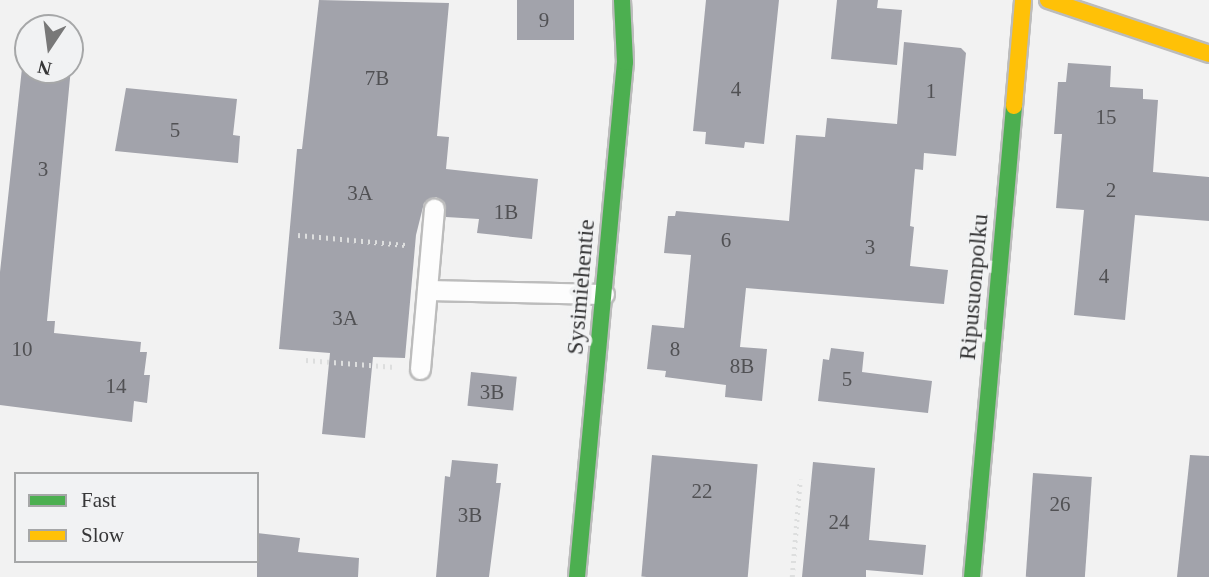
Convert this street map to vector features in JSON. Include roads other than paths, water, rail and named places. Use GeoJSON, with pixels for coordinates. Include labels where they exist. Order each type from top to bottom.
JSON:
{"type":"FeatureCollection","features":[{"type":"Feature","properties":{"kind":"street","name":"Sysimiehentie"},"geometry":{"type":"LineString","coordinates":[[577,577],[625,62],[622,0]]}},
{"type":"Feature","properties":{"kind":"street","name":"Ripusuonpolku"},"geometry":{"type":"LineString","coordinates":[[972,577],[1023,0]]}},
{"type":"Feature","properties":{"kind":"street"},"geometry":{"type":"LineString","coordinates":[[1048,0],[1209,54]]}},
{"type":"Feature","properties":{"kind":"lane"},"geometry":{"type":"LineString","coordinates":[[420,369],[434,209]]}},
{"type":"Feature","properties":{"kind":"lane"},"geometry":{"type":"LineString","coordinates":[[427,290],[604,294]]}}]}
